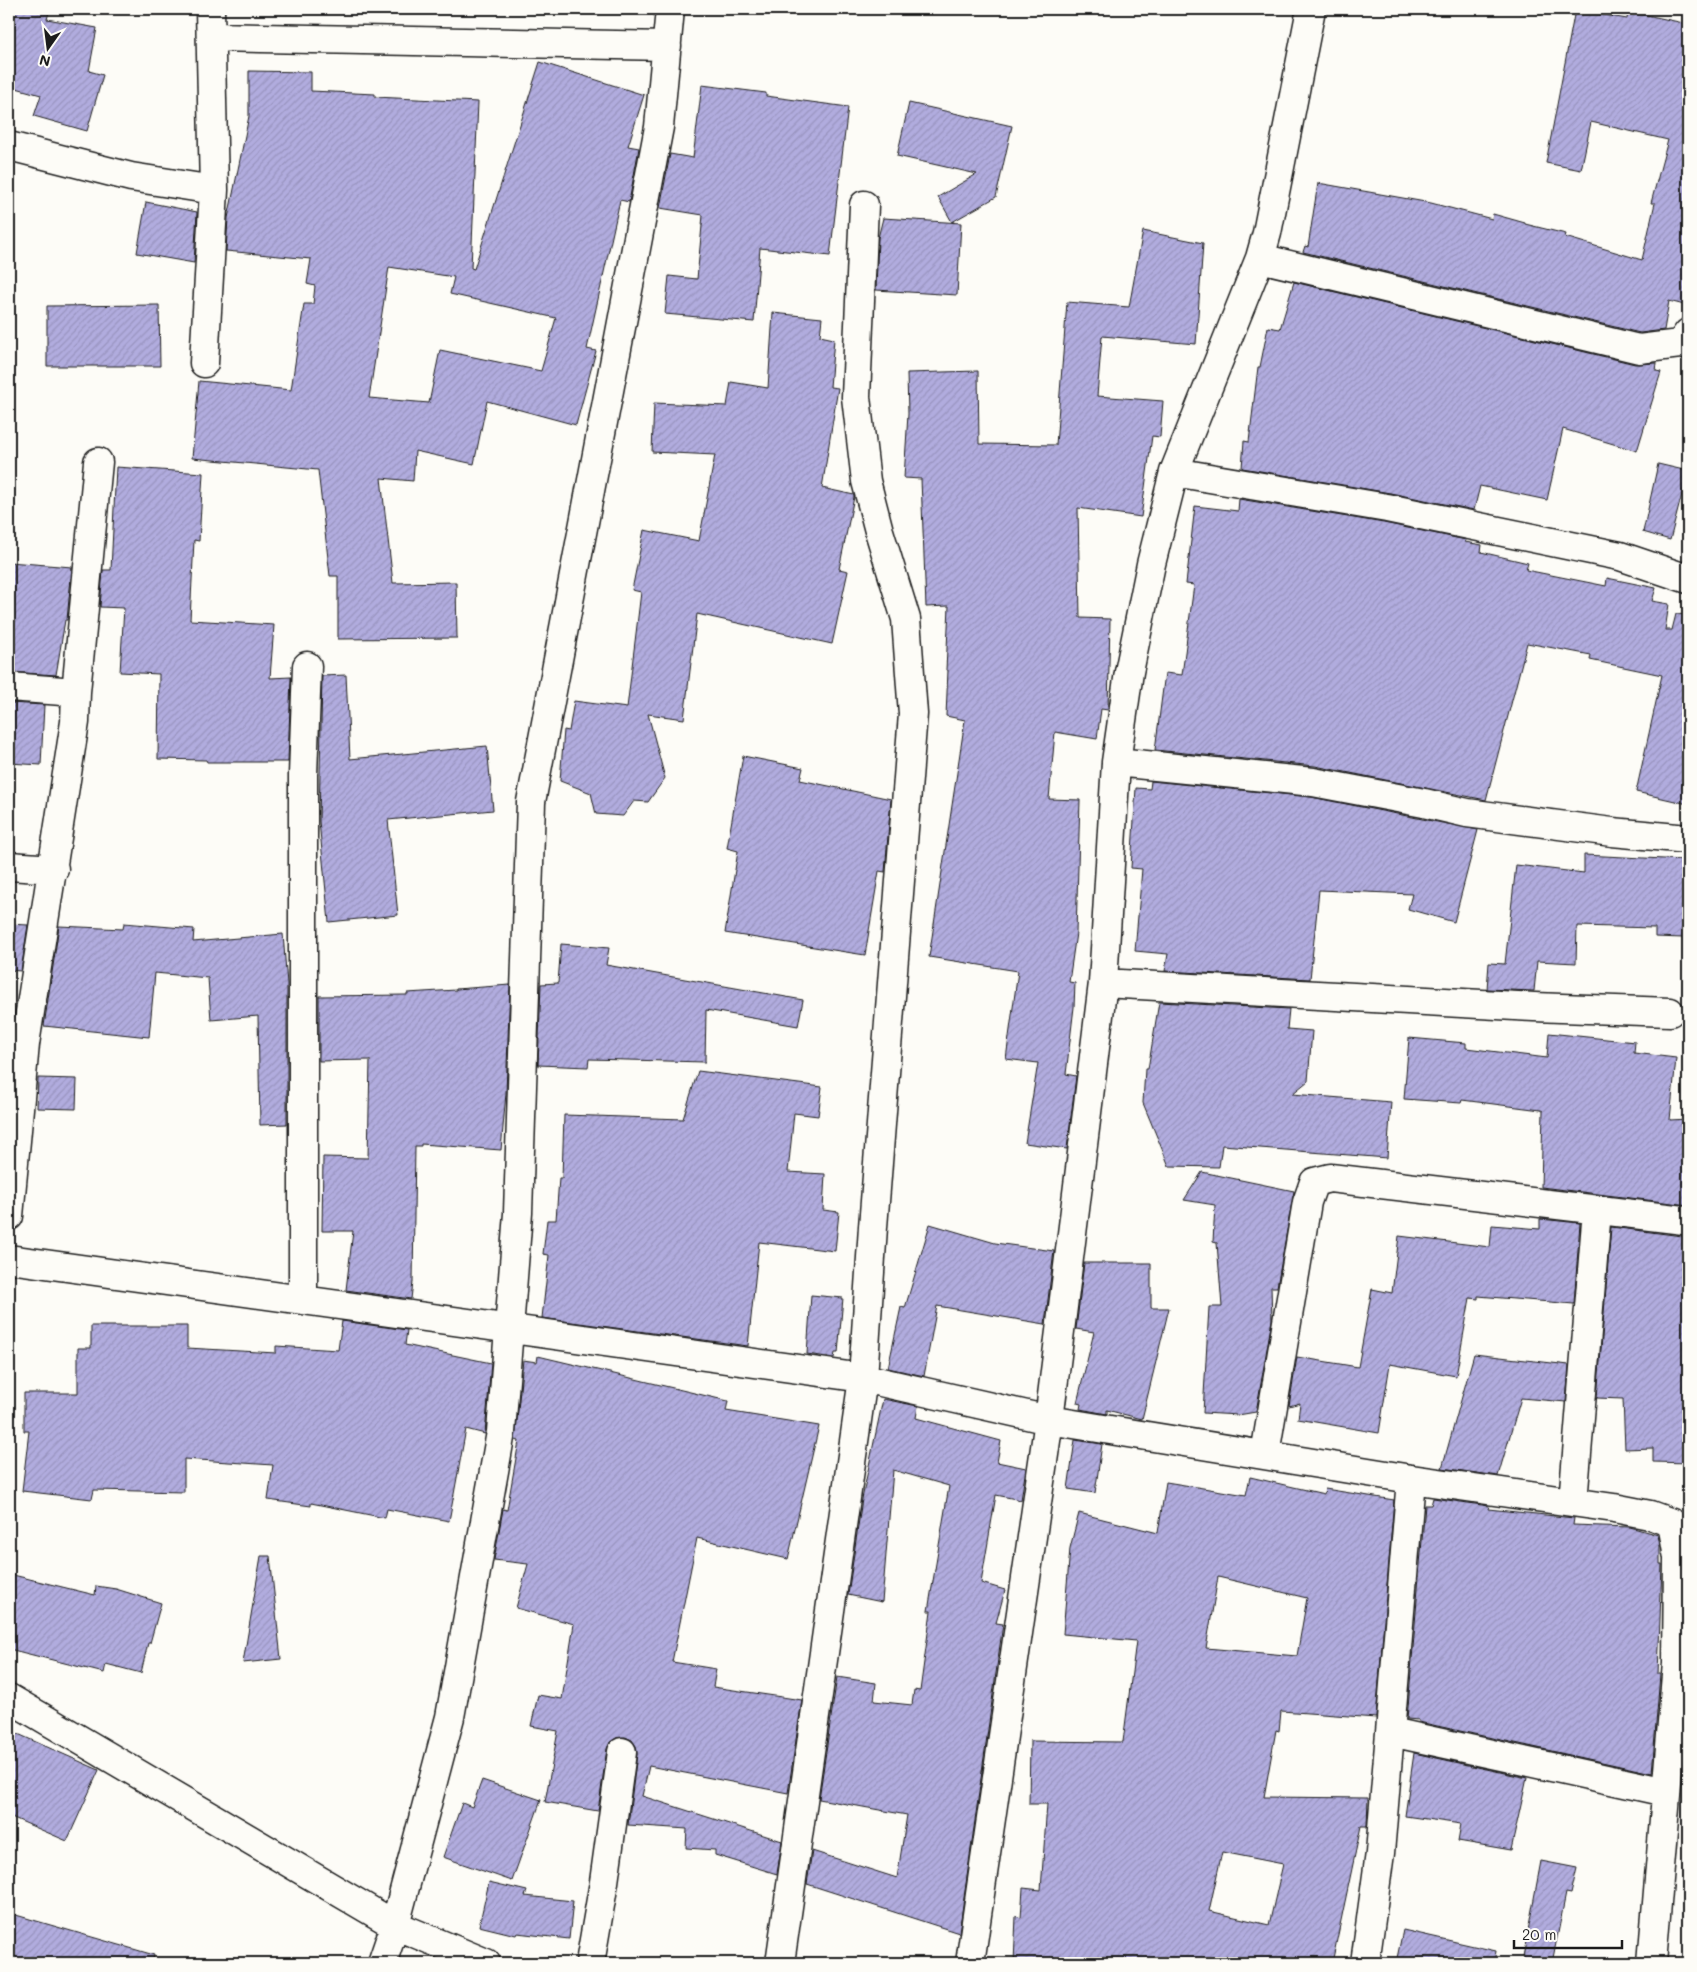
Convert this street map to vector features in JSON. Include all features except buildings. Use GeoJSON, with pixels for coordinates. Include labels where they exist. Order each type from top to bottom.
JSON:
{"type":"FeatureCollection","features":[{"type":"Feature","properties":{"kind":"street"},"geometry":{"type":"LineString","coordinates":[[204,362],[214,190],[210,9]]}},
{"type":"Feature","properties":{"kind":"street"},"geometry":{"type":"LineString","coordinates":[[382,1963],[395,1925],[450,1717],[501,1432],[518,1213],[531,802],[657,137],[670,9]]}},
{"type":"Feature","properties":{"kind":"street"},"geometry":{"type":"LineString","coordinates":[[970,1963],[1049,1420],[1103,983],[1116,762],[1128,672],[1151,564],[1174,472],[1260,258],[1267,233],[1311,9]]}},
{"type":"Feature","properties":{"kind":"street"},"geometry":{"type":"LineString","coordinates":[[212,37],[667,46]]}},
{"type":"Feature","properties":{"kind":"street"},"geometry":{"type":"LineString","coordinates":[[9,146],[131,177],[214,190]]}},
{"type":"Feature","properties":{"kind":"street"},"geometry":{"type":"LineString","coordinates":[[780,1963],[863,1378],[913,714],[906,619],[879,531],[866,480],[856,396],[864,205]]}},
{"type":"Feature","properties":{"kind":"street"},"geometry":{"type":"LineString","coordinates":[[1260,258],[1639,349],[1680,344],[1688,333]]}},
{"type":"Feature","properties":{"kind":"street"},"geometry":{"type":"LineString","coordinates":[[9,1216],[25,1044],[54,869],[75,722],[76,692],[98,462]]}},
{"type":"Feature","properties":{"kind":"street"},"geometry":{"type":"LineString","coordinates":[[1174,472],[1387,508],[1620,556],[1688,579]]}},
{"type":"Feature","properties":{"kind":"street"},"geometry":{"type":"LineString","coordinates":[[303,1300],[303,775],[307,666]]}},
{"type":"Feature","properties":{"kind":"street"},"geometry":{"type":"LineString","coordinates":[[9,687],[76,692]]}},
{"type":"Feature","properties":{"kind":"street"},"geometry":{"type":"LineString","coordinates":[[1116,762],[1313,782],[1467,813],[1612,832],[1688,839]]}},
{"type":"Feature","properties":{"kind":"street"},"geometry":{"type":"LineString","coordinates":[[9,866],[54,869]]}},
{"type":"Feature","properties":{"kind":"street"},"geometry":{"type":"LineString","coordinates":[[1103,983],[1534,1007],[1670,1012]]}},
{"type":"Feature","properties":{"kind":"street"},"geometry":{"type":"LineString","coordinates":[[1266,1454],[1307,1202],[1314,1182],[1330,1178],[1684,1220]]}},
{"type":"Feature","properties":{"kind":"street"},"geometry":{"type":"LineString","coordinates":[[1573,1502],[1596,1210]]}},
{"type":"Feature","properties":{"kind":"street"},"geometry":{"type":"LineString","coordinates":[[9,1259],[406,1316],[863,1378],[1049,1420],[1411,1479],[1573,1502],[1650,1515],[1672,1523],[1678,1558],[1677,1663],[1652,1963]]}},
{"type":"Feature","properties":{"kind":"street"},"geometry":{"type":"LineString","coordinates":[[1365,1963],[1380,1853],[1411,1479]]}},
{"type":"Feature","properties":{"kind":"street"},"geometry":{"type":"LineString","coordinates":[[9,1698],[395,1925],[486,1963]]}},
{"type":"Feature","properties":{"kind":"street"},"geometry":{"type":"LineString","coordinates":[[1391,1732],[1666,1792]]}},
{"type":"Feature","properties":{"kind":"street"},"geometry":{"type":"LineString","coordinates":[[590,1963],[604,1882],[622,1752]]}}]}
